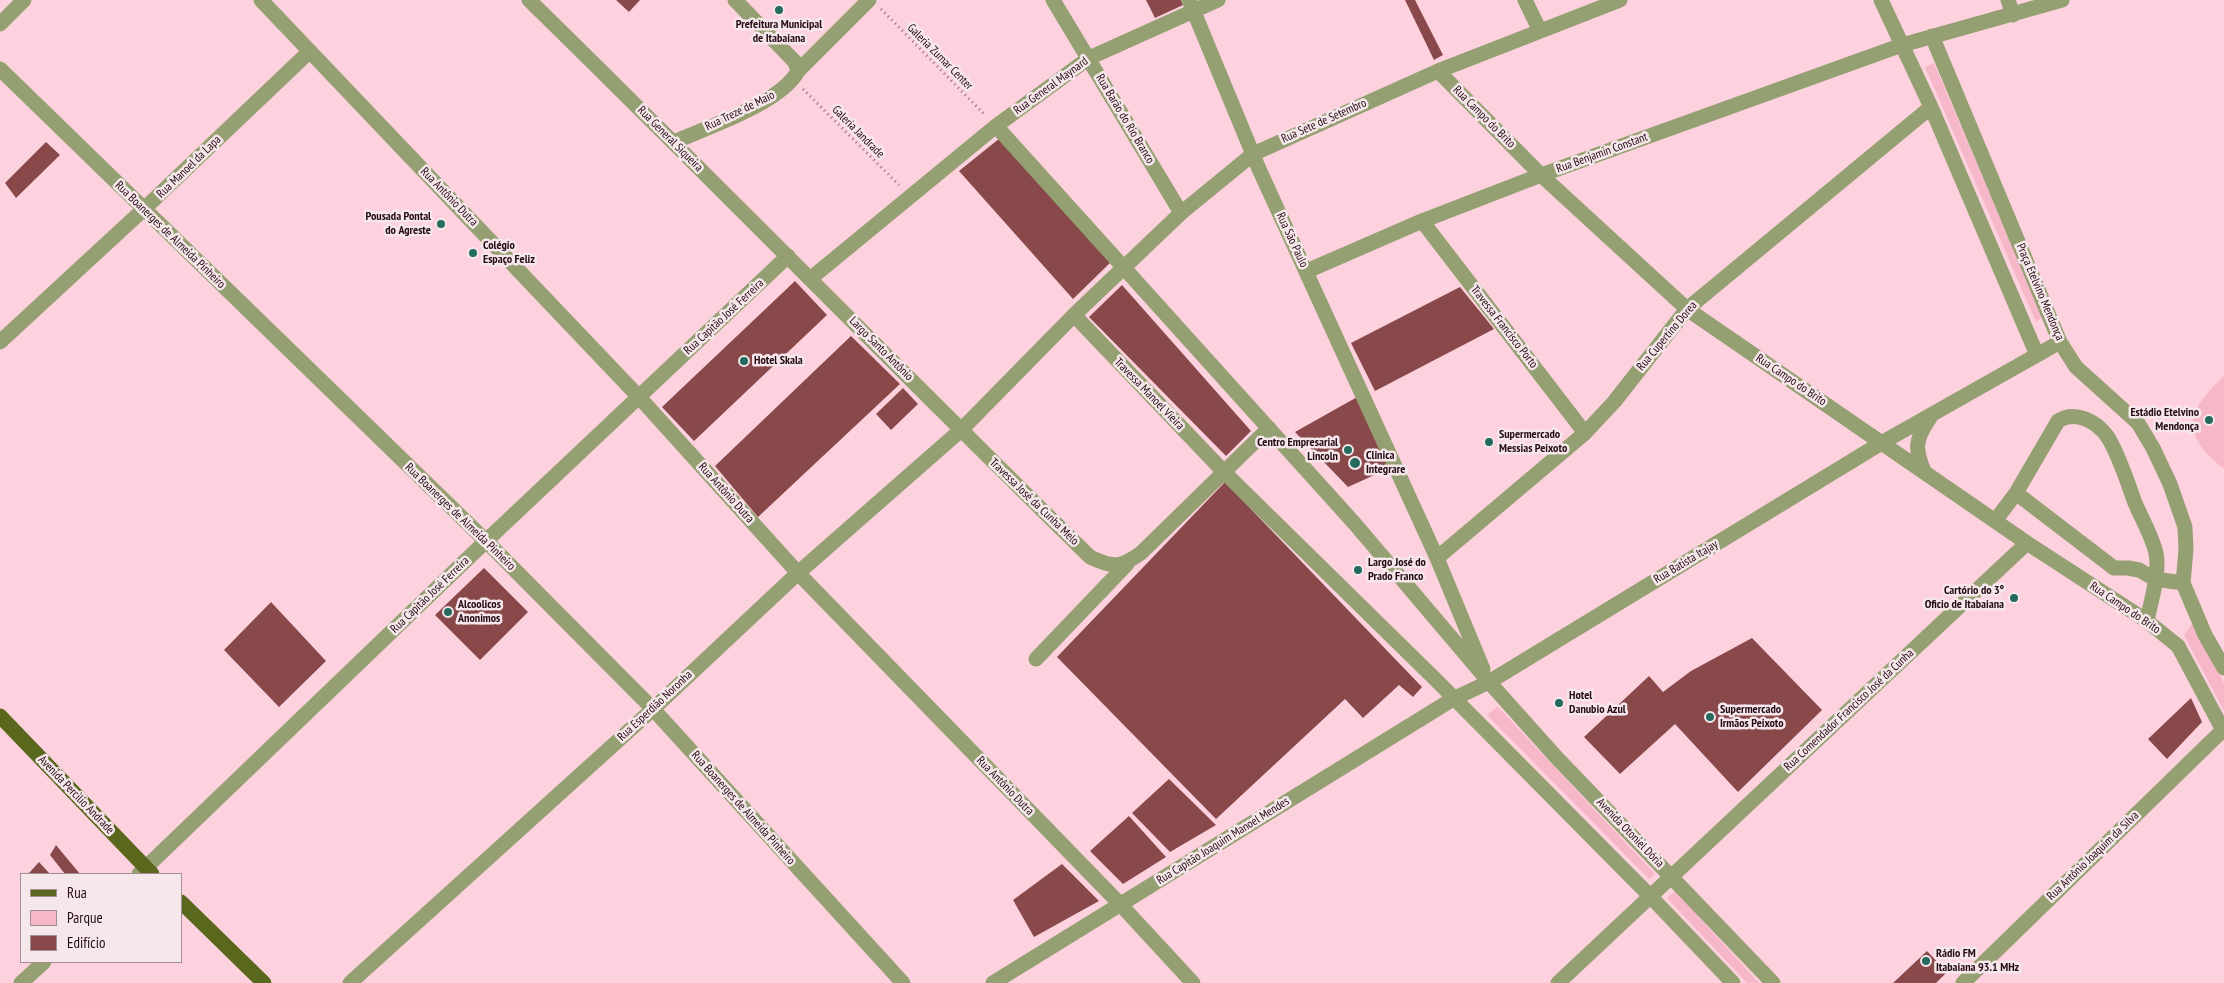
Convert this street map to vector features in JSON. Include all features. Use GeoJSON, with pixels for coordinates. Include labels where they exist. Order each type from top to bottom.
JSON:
{"type":"FeatureCollection","features":[{"type":"Feature","properties":{"kind":"main road","name":"Avenida Percilio Andrade"},"geometry":{"type":"LineString","coordinates":[[0,716],[146,872]]}},
{"type":"Feature","properties":{"kind":"main road"},"geometry":{"type":"LineString","coordinates":[[182,903],[264,983]]}},
{"type":"Feature","properties":{"kind":"street"},"geometry":{"type":"LineString","coordinates":[[0,24],[24,0]]}},
{"type":"Feature","properties":{"kind":"street","name":"Rua Antônio Dutra"},"geometry":{"type":"LineString","coordinates":[[261,0],[639,397],[798,573],[1120,904],[1193,983]]}},
{"type":"Feature","properties":{"kind":"street","name":"Rua General Siqueira"},"geometry":{"type":"LineString","coordinates":[[529,0],[810,279]]}},
{"type":"Feature","properties":{"kind":"street"},"geometry":{"type":"LineString","coordinates":[[735,0],[796,71]]}},
{"type":"Feature","properties":{"kind":"street","name":"Rua Barão do Rio Branco"},"geometry":{"type":"LineString","coordinates":[[1052,0],[1089,58],[1181,213]]}},
{"type":"Feature","properties":{"kind":"street","name":"Rua General Maynard"},"geometry":{"type":"LineString","coordinates":[[911,196],[996,126],[1089,58],[1192,5],[1218,0]]}},
{"type":"Feature","properties":{"kind":"street"},"geometry":{"type":"LineString","coordinates":[[1525,0],[1540,31]]}},
{"type":"Feature","properties":{"kind":"street","name":"Rua Sete de Setembro"},"geometry":{"type":"LineString","coordinates":[[1074,315],[1126,268],[1181,213],[1253,154],[1438,71],[1620,0]]}},
{"type":"Feature","properties":{"kind":"street"},"geometry":{"type":"LineString","coordinates":[[1881,0],[1931,107],[2037,355]]}},
{"type":"Feature","properties":{"kind":"street"},"geometry":{"type":"LineString","coordinates":[[2008,0],[2013,15]]}},
{"type":"Feature","properties":{"kind":"street"},"geometry":{"type":"LineString","coordinates":[[1902,45],[2062,0]]}},
{"type":"Feature","properties":{"kind":"street","name":"Rua Treze de Maio"},"geometry":{"type":"LineString","coordinates":[[674,142],[767,100],[796,71],[874,4]]}},
{"type":"Feature","properties":{"kind":"street","name":"Rua São Paulo"},"geometry":{"type":"LineString","coordinates":[[1192,5],[1253,154],[1437,558],[1489,682]]}},
{"type":"Feature","properties":{"kind":"street","name":"Praça Etelvino Mendonça"},"geometry":{"type":"LineString","coordinates":[[1932,36],[2060,342],[2076,367],[2138,423],[2153,448],[2170,484],[2185,528],[2184,583]]}},
{"type":"Feature","properties":{"kind":"street","name":"Rua Benjamin Constant"},"geometry":{"type":"LineString","coordinates":[[1306,271],[1422,221],[1541,175],[1902,45]]}},
{"type":"Feature","properties":{"kind":"street","name":"Rua Manoel da Lapa"},"geometry":{"type":"LineString","coordinates":[[0,342],[310,52]]}},
{"type":"Feature","properties":{"kind":"street","name":"Rua Boanerges de Almeida Pinheiro"},"geometry":{"type":"LineString","coordinates":[[0,69],[486,541],[653,709],[902,983]]}},
{"type":"Feature","properties":{"kind":"street","name":"Rua Campo do Brito"},"geometry":{"type":"LineString","coordinates":[[1438,71],[1541,175],[1687,309],[1883,442],[2027,544],[2147,621],[2178,646],[2224,731]]}},
{"type":"Feature","properties":{"kind":"street","name":"Rua Cupertino Dorea"},"geometry":{"type":"LineString","coordinates":[[1437,558],[1585,433],[1614,402],[1687,309],[1931,107]]}},
{"type":"Feature","properties":{"kind":"street","name":"Avenida Otoniel Dória"},"geometry":{"type":"LineString","coordinates":[[996,126],[1355,524],[1489,682],[1557,758],[1773,983]]}},
{"type":"Feature","properties":{"kind":"street"},"geometry":{"type":"LineString","coordinates":[[810,279],[911,196]]}},
{"type":"Feature","properties":{"kind":"street","name":"Travessa Francisco Porto"},"geometry":{"type":"LineString","coordinates":[[1422,221],[1585,433]]}},
{"type":"Feature","properties":{"kind":"street","name":"Rua Capitão José Ferreira"},"geometry":{"type":"LineString","coordinates":[[146,872],[486,541],[788,256]]}},
{"type":"Feature","properties":{"kind":"street","name":"Largo Santo Antônio"},"geometry":{"type":"LineString","coordinates":[[810,279],[961,430]]}},
{"type":"Feature","properties":{"kind":"street"},"geometry":{"type":"LineString","coordinates":[[961,430],[1074,315]]}},
{"type":"Feature","properties":{"kind":"street","name":"Travessa Manoel Vieira"},"geometry":{"type":"LineString","coordinates":[[1074,315],[1224,472],[1313,558],[1453,699]]}},
{"type":"Feature","properties":{"kind":"street"},"geometry":{"type":"LineString","coordinates":[[1883,442],[2060,342]]}},
{"type":"Feature","properties":{"kind":"street"},"geometry":{"type":"LineString","coordinates":[[1925,473],[1919,460],[1917,443],[1921,432],[1933,415]]}},
{"type":"Feature","properties":{"kind":"street"},"geometry":{"type":"LineString","coordinates":[[1995,520],[2016,493],[2058,421],[2065,416],[2073,416],[2081,417],[2092,423],[2108,437],[2156,553],[2156,579],[2147,621]]}},
{"type":"Feature","properties":{"kind":"street"},"geometry":{"type":"LineString","coordinates":[[1036,659],[1120,565],[1141,553],[1269,428]]}},
{"type":"Feature","properties":{"kind":"street","name":"Travessa José da Cunha Melo"},"geometry":{"type":"LineString","coordinates":[[961,430],[1090,557],[1120,565]]}},
{"type":"Feature","properties":{"kind":"street","name":"Rua Esperdião Noronha"},"geometry":{"type":"LineString","coordinates":[[350,983],[653,709],[798,573],[961,430]]}},
{"type":"Feature","properties":{"kind":"street","name":"Rua Batista Itajay"},"geometry":{"type":"LineString","coordinates":[[1453,699],[1489,682],[1883,442]]}},
{"type":"Feature","properties":{"kind":"street"},"geometry":{"type":"LineString","coordinates":[[2016,493],[2114,568],[2139,570],[2156,579],[2184,583],[2205,635],[2224,668]]}},
{"type":"Feature","properties":{"kind":"street","name":"Rua Comendador Francisco José da Cunha"},"geometry":{"type":"LineString","coordinates":[[1558,983],[2027,544]]}},
{"type":"Feature","properties":{"kind":"street"},"geometry":{"type":"LineString","coordinates":[[1453,699],[1650,896],[1733,983]]}},
{"type":"Feature","properties":{"kind":"street","name":"Rua Capitão Joaquim Manoel Mendes"},"geometry":{"type":"LineString","coordinates":[[993,983],[1453,699]]}},
{"type":"Feature","properties":{"kind":"street","name":"Rua Antônio Joaquim da Silva"},"geometry":{"type":"LineString","coordinates":[[1963,983],[2224,731]]}},
{"type":"Feature","properties":{"kind":"street"},"geometry":{"type":"LineString","coordinates":[[21,983],[43,963]]}},
{"type":"Feature","properties":{"kind":"path","name":"Galeria Zumar Center"},"geometry":{"type":"LineString","coordinates":[[874,4],[996,126]]}},
{"type":"Feature","properties":{"kind":"path","name":"Galeria Jandrade"},"geometry":{"type":"LineString","coordinates":[[796,71],[911,196]]}},
{"type":"Feature","properties":{"kind":"green space"},"geometry":{"type":"Polygon","coordinates":[[[1934,63],[2042,317],[2036,322],[1925,67],[1934,63]]]}},
{"type":"Feature","properties":{"kind":"green space","name":"Estádio Etelvino Mendonça"},"geometry":{"type":"Polygon","coordinates":[[[2224,376],[2224,468],[2211,458],[2200,445],[2193,429],[2193,421],[2201,402],[2224,376]]]}},
{"type":"Feature","properties":{"kind":"green space"},"geometry":{"type":"Polygon","coordinates":[[[2192,624],[2224,683],[2224,711],[2184,635],[2192,624]]]}},
{"type":"Feature","properties":{"kind":"green space"},"geometry":{"type":"Polygon","coordinates":[[[1497,707],[1655,874],[1649,879],[1487,715],[1497,707]]]}},
{"type":"Feature","properties":{"kind":"green space"},"geometry":{"type":"Polygon","coordinates":[[[1675,891],[1759,983],[1747,983],[1667,898],[1675,891]]]}},
{"type":"Feature","properties":{"kind":"building"},"geometry":{"type":"Polygon","coordinates":[[[616,0],[640,0],[629,12],[616,0]]]}},
{"type":"Feature","properties":{"kind":"building"},"geometry":{"type":"Polygon","coordinates":[[[1146,0],[1181,0],[1183,5],[1155,18],[1146,0]]]}},
{"type":"Feature","properties":{"kind":"building"},"geometry":{"type":"Polygon","coordinates":[[[1405,0],[1415,0],[1443,55],[1434,60],[1405,0]]]}},
{"type":"Feature","properties":{"kind":"building"},"geometry":{"type":"Polygon","coordinates":[[[1000,138],[1112,261],[1073,299],[959,171],[1000,138]]]}},
{"type":"Feature","properties":{"kind":"building"},"geometry":{"type":"Polygon","coordinates":[[[46,142],[60,155],[16,198],[5,183],[46,142]]]}},
{"type":"Feature","properties":{"kind":"building","name":"Hotel Skala"},"geometry":{"type":"Polygon","coordinates":[[[795,281],[827,315],[694,441],[662,407],[795,281]]]}},
{"type":"Feature","properties":{"kind":"building"},"geometry":{"type":"Polygon","coordinates":[[[1122,285],[1251,431],[1226,456],[1089,317],[1122,285]]]}},
{"type":"Feature","properties":{"kind":"building"},"geometry":{"type":"Polygon","coordinates":[[[1460,287],[1494,329],[1375,391],[1351,343],[1460,287]]]}},
{"type":"Feature","properties":{"kind":"building"},"geometry":{"type":"Polygon","coordinates":[[[851,336],[900,384],[758,517],[715,466],[851,336]]]}},
{"type":"Feature","properties":{"kind":"building"},"geometry":{"type":"Polygon","coordinates":[[[903,388],[918,404],[891,430],[876,414],[903,388]]]}},
{"type":"Feature","properties":{"kind":"building","name":"Centro Empresarial Lincoln"},"geometry":{"type":"Polygon","coordinates":[[[1359,396],[1390,468],[1348,487],[1295,432],[1359,396]]]}},
{"type":"Feature","properties":{"kind":"building"},"geometry":{"type":"Polygon","coordinates":[[[1225,482],[1422,687],[1413,697],[1399,685],[1363,718],[1345,699],[1216,819],[1057,657],[1225,482]]]}},
{"type":"Feature","properties":{"kind":"building"},"geometry":{"type":"Polygon","coordinates":[[[484,568],[528,612],[480,660],[435,615],[484,568]]]}},
{"type":"Feature","properties":{"kind":"building"},"geometry":{"type":"Polygon","coordinates":[[[271,602],[326,661],[279,707],[224,650],[271,602]]]}},
{"type":"Feature","properties":{"kind":"building","name":"Supermercado Irmãos Peixoto"},"geometry":{"type":"Polygon","coordinates":[[[1752,638],[1822,710],[1738,792],[1675,724],[1620,774],[1584,737],[1649,676],[1663,692],[1691,671],[1752,638]]]}},
{"type":"Feature","properties":{"kind":"building"},"geometry":{"type":"Polygon","coordinates":[[[2191,698],[2202,722],[2167,759],[2148,739],[2191,698]]]}},
{"type":"Feature","properties":{"kind":"building"},"geometry":{"type":"Polygon","coordinates":[[[1169,779],[1216,825],[1170,852],[1132,813],[1169,779]]]}},
{"type":"Feature","properties":{"kind":"building"},"geometry":{"type":"Polygon","coordinates":[[[1129,816],[1166,857],[1123,884],[1090,851],[1129,816]]]}},
{"type":"Feature","properties":{"kind":"building"},"geometry":{"type":"Polygon","coordinates":[[[56,845],[79,873],[64,873],[50,855],[56,845]]]}},
{"type":"Feature","properties":{"kind":"building"},"geometry":{"type":"Polygon","coordinates":[[[39,862],[49,873],[28,873],[39,862]]]}},
{"type":"Feature","properties":{"kind":"building"},"geometry":{"type":"Polygon","coordinates":[[[1062,864],[1099,901],[1034,937],[1013,900],[1062,864]]]}},
{"type":"Feature","properties":{"kind":"building","name":"Rádio FM Itabaiana 93.1 MHz"},"geometry":{"type":"Polygon","coordinates":[[[1927,951],[1947,972],[1936,983],[1893,983],[1927,951]]]}},
{"type":"Feature","properties":{"kind":"place","name":"Prefeitura Municipal de Itabaiana"},"geometry":{"type":"Point","coordinates":[779,10]}},
{"type":"Feature","properties":{"kind":"place","name":"Pousada Pontal do Agreste"},"geometry":{"type":"Point","coordinates":[441,224]}},
{"type":"Feature","properties":{"kind":"place","name":"Colégio Espaço Feliz"},"geometry":{"type":"Point","coordinates":[473,253]}},
{"type":"Feature","properties":{"kind":"place","name":"Hotel Skala"},"geometry":{"type":"Point","coordinates":[744,361]}},
{"type":"Feature","properties":{"kind":"place","name":"Estádio Etelvino Mendonça"},"geometry":{"type":"Point","coordinates":[2209,420]}},
{"type":"Feature","properties":{"kind":"place","name":"Supermercado Messias Peixoto"},"geometry":{"type":"Point","coordinates":[1489,442]}},
{"type":"Feature","properties":{"kind":"place","name":"Centro Empresarial Lincoln"},"geometry":{"type":"Point","coordinates":[1348,450]}},
{"type":"Feature","properties":{"kind":"place","name":"Clinica Integrare"},"geometry":{"type":"Point","coordinates":[1355,463]}},
{"type":"Feature","properties":{"kind":"place","name":"Largo José do Prado Franco"},"geometry":{"type":"Point","coordinates":[1358,570]}},
{"type":"Feature","properties":{"kind":"place","name":"Cartório do 3º Oficio de Itabaiana"},"geometry":{"type":"Point","coordinates":[2014,598]}},
{"type":"Feature","properties":{"kind":"place","name":"Alcoolicos Anonimos"},"geometry":{"type":"Point","coordinates":[448,612]}},
{"type":"Feature","properties":{"kind":"place","name":"Hotel Danubio Azul"},"geometry":{"type":"Point","coordinates":[1559,703]}},
{"type":"Feature","properties":{"kind":"place","name":"Supermercado Irmãos Peixoto"},"geometry":{"type":"Point","coordinates":[1710,717]}},
{"type":"Feature","properties":{"kind":"place","name":"Rádio FM Itabaiana 93.1 MHz"},"geometry":{"type":"Point","coordinates":[1926,961]}}]}
